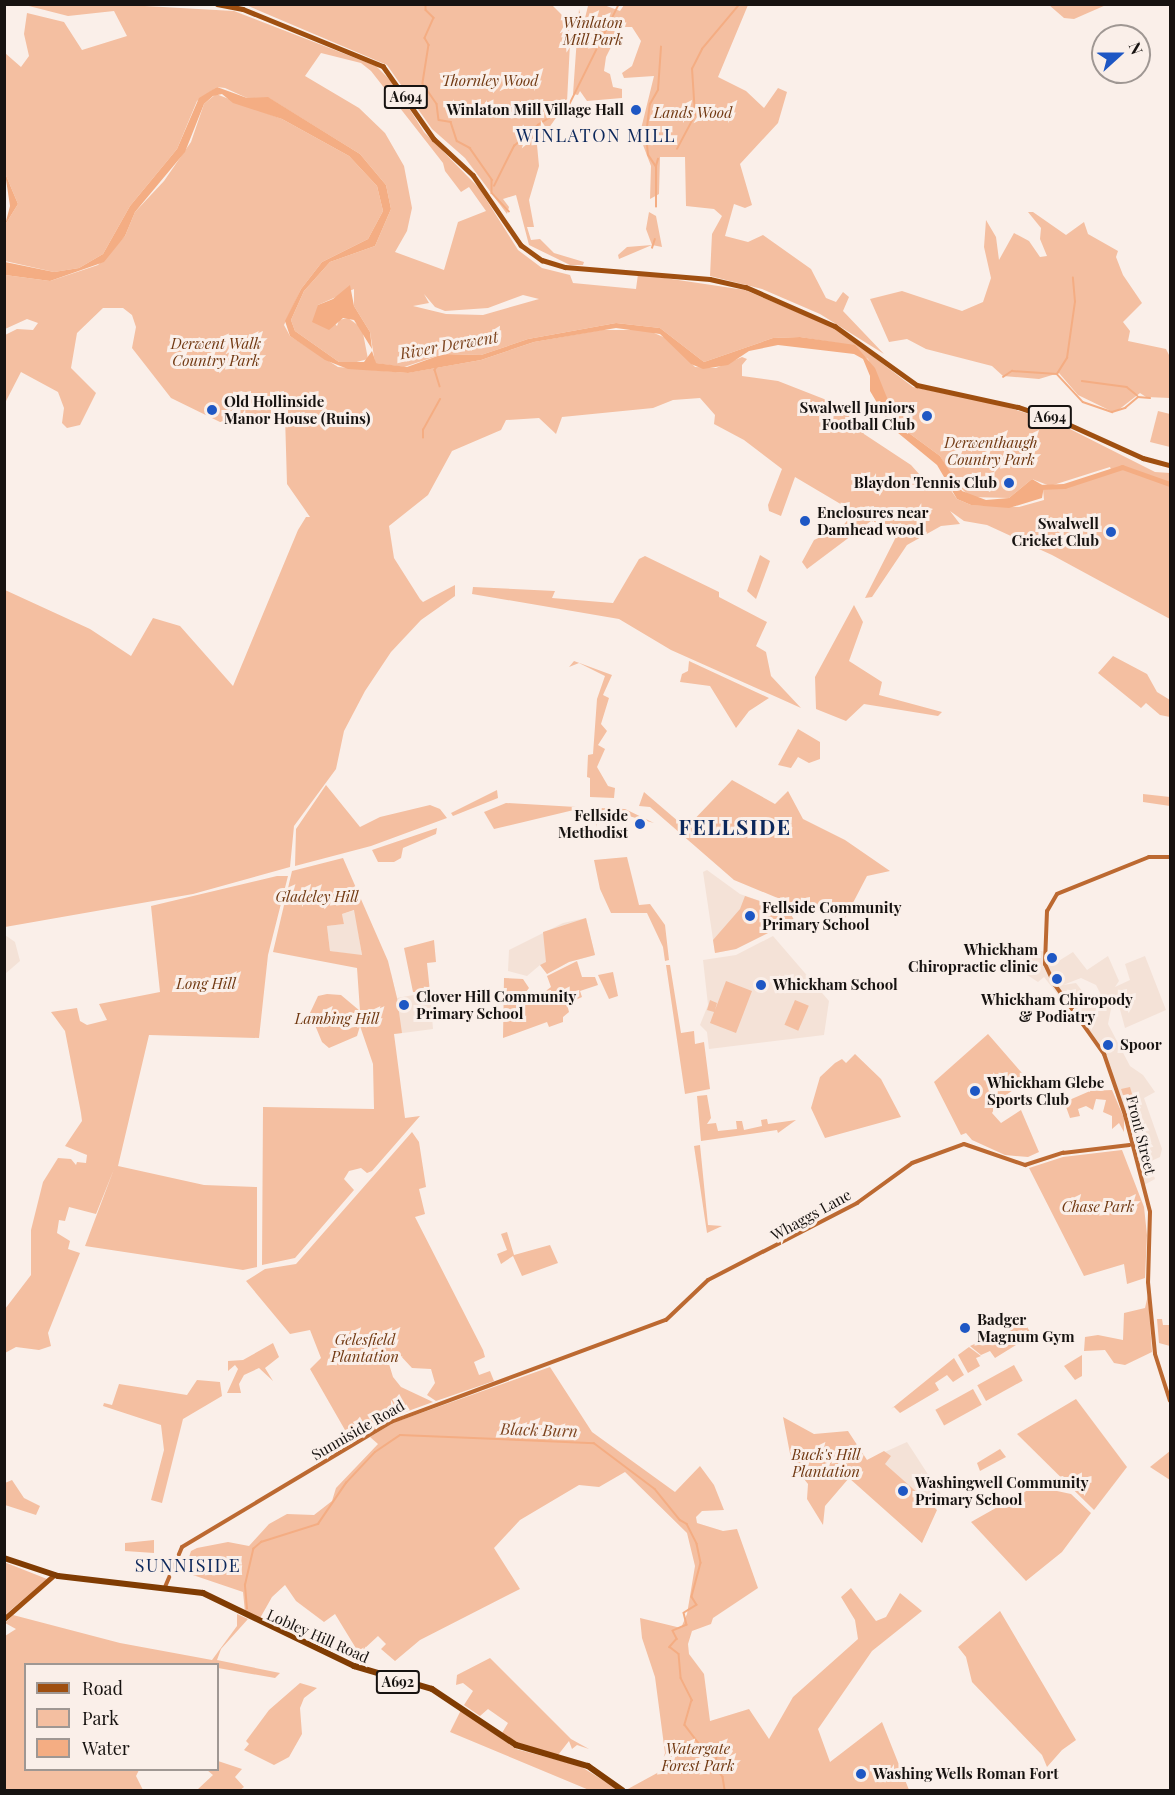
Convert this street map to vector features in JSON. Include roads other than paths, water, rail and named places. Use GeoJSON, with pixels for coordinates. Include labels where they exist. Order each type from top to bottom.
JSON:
{"type":"FeatureCollection","features":[{"type":"Feature","properties":{"kind":"highway","name":"A692"},"geometry":{"type":"LineString","coordinates":[[4,1558],[54,1575]]}},
{"type":"Feature","properties":{"kind":"highway","name":"Lobley Hill Road"},"geometry":{"type":"LineString","coordinates":[[54,1575],[203,1593],[328,1655],[393,1680],[432,1689],[516,1745],[588,1767],[622,1791]]}},
{"type":"Feature","properties":{"kind":"main road"},"geometry":{"type":"LineString","coordinates":[[51,4],[124,4]]}},
{"type":"Feature","properties":{"kind":"main road","name":"A694"},"geometry":{"type":"LineString","coordinates":[[217,4],[243,9],[383,66],[434,139],[473,175],[521,245],[542,260],[564,267],[710,279],[746,287],[835,326],[917,386],[1018,407],[1068,424],[1143,458],[1170,465]]}},
{"type":"Feature","properties":{"kind":"main road","name":"Front Street"},"geometry":{"type":"LineString","coordinates":[[1170,857],[1149,857],[1057,894],[1047,911],[1045,964],[1055,985],[1104,1054],[1125,1115],[1130,1145],[1150,1212],[1149,1282],[1155,1354],[1170,1401]]}},
{"type":"Feature","properties":{"kind":"main road","name":"Whaggs Lane"},"geometry":{"type":"LineString","coordinates":[[666,1320],[708,1280],[856,1203],[908,1165],[958,1145],[974,1146],[1025,1165],[1063,1153],[1130,1145]]}},
{"type":"Feature","properties":{"kind":"main road","name":"Sunniside Road"},"geometry":{"type":"LineString","coordinates":[[165,1587],[177,1552],[184,1545],[391,1422],[666,1320]]}},
{"type":"Feature","properties":{"kind":"main road"},"geometry":{"type":"LineString","coordinates":[[4,1619],[54,1575]]}},
{"type":"Feature","properties":{"kind":"water"},"geometry":{"type":"Polygon","coordinates":[[[217,87],[247,98],[268,97],[360,154],[386,185],[391,209],[375,246],[330,262],[304,291],[291,320],[295,331],[339,362],[364,362],[372,351],[376,363],[407,367],[443,354],[481,355],[528,339],[616,323],[660,328],[704,362],[773,338],[800,337],[855,345],[875,368],[898,425],[940,456],[962,491],[986,500],[1009,498],[1032,479],[1044,486],[1042,498],[1009,508],[971,505],[957,499],[937,465],[892,428],[870,391],[870,376],[863,359],[854,354],[778,345],[749,351],[728,365],[703,369],[691,364],[660,334],[616,328],[534,342],[481,360],[408,373],[348,369],[325,360],[290,336],[285,321],[301,289],[322,262],[368,239],[383,211],[377,186],[349,156],[282,119],[233,103],[222,94],[213,96],[204,104],[185,152],[135,212],[125,236],[104,262],[50,281],[5,275],[5,262],[54,272],[79,268],[103,254],[130,206],[177,149],[199,98],[217,87]]]}},
{"type":"Feature","properties":{"kind":"water"},"geometry":{"type":"Polygon","coordinates":[[[5,173],[18,204],[5,225],[10,206],[5,173]]]}},
{"type":"Feature","properties":{"kind":"water"},"geometry":{"type":"Polygon","coordinates":[[[350,285],[354,306],[370,332],[372,349],[354,320],[343,318],[329,330],[312,322],[318,305],[333,299],[350,285]]]}},
{"type":"Feature","properties":{"kind":"waterway"},"geometry":{"type":"LineString","coordinates":[[426,4],[426,10],[434,18],[425,38],[429,45],[423,84],[437,104],[439,120],[451,122],[457,141],[470,148],[492,180],[492,193],[509,211]]}},
{"type":"Feature","properties":{"kind":"waterway"},"geometry":{"type":"LineString","coordinates":[[494,186],[514,146],[538,125],[569,105],[619,4]]}},
{"type":"Feature","properties":{"kind":"waterway"},"geometry":{"type":"LineString","coordinates":[[677,149],[695,115],[692,69],[702,49],[738,6]]}},
{"type":"Feature","properties":{"kind":"waterway"},"geometry":{"type":"LineString","coordinates":[[656,207],[656,167],[648,155],[646,135],[650,104],[658,90],[661,47]]}},
{"type":"Feature","properties":{"kind":"waterway"},"geometry":{"type":"LineString","coordinates":[[656,166],[658,159]]}},
{"type":"Feature","properties":{"kind":"waterway"},"geometry":{"type":"LineString","coordinates":[[652,248],[655,239]]}},
{"type":"Feature","properties":{"kind":"waterway"},"geometry":{"type":"LineString","coordinates":[[1057,374],[1067,358],[1075,302],[1073,278]]}},
{"type":"Feature","properties":{"kind":"waterway"},"geometry":{"type":"LineString","coordinates":[[438,366],[435,370],[440,386]]}},
{"type":"Feature","properties":{"kind":"waterway"},"geometry":{"type":"LineString","coordinates":[[1003,377],[1012,371],[1057,374],[1083,402],[1112,412],[1125,408],[1138,397],[1150,398]]}},
{"type":"Feature","properties":{"kind":"waterway"},"geometry":{"type":"LineString","coordinates":[[1082,381],[1127,387],[1137,395]]}},
{"type":"Feature","properties":{"kind":"waterway"},"geometry":{"type":"LineString","coordinates":[[423,438],[423,430],[440,399]]}},
{"type":"Feature","properties":{"kind":"waterway","name":"River Derwent"},"geometry":{"type":"LineString","coordinates":[[1038,487],[1064,486],[1122,467],[1170,484]]}},
{"type":"Feature","properties":{"kind":"waterway","name":"Black Burn"},"geometry":{"type":"LineString","coordinates":[[247,1609],[245,1585],[253,1549],[261,1542],[318,1524],[346,1483],[375,1452],[400,1435],[594,1443],[655,1489],[680,1520],[687,1524],[697,1544],[701,1563],[692,1597],[697,1605],[684,1613],[687,1625],[673,1631],[677,1639],[670,1647],[679,1654],[681,1678],[692,1700],[685,1725],[705,1752],[717,1754],[716,1768],[723,1777],[725,1790]]}},
{"type":"Feature","properties":{"kind":"place","name":"Winlaton Mill Village Hall"},"geometry":{"type":"Point","coordinates":[636,110]}},
{"type":"Feature","properties":{"kind":"place","name":"Old Hollinside Manor House (Ruins)"},"geometry":{"type":"Point","coordinates":[212,410]}},
{"type":"Feature","properties":{"kind":"place","name":"Swalwell Juniors Football Club"},"geometry":{"type":"Point","coordinates":[927,416]}},
{"type":"Feature","properties":{"kind":"place","name":"Blaydon Tennis Club"},"geometry":{"type":"Point","coordinates":[1009,483]}},
{"type":"Feature","properties":{"kind":"place","name":"Enclosures near Damhead wood"},"geometry":{"type":"Point","coordinates":[805,521]}},
{"type":"Feature","properties":{"kind":"place","name":"Swalwell Cricket Club"},"geometry":{"type":"Point","coordinates":[1111,532]}},
{"type":"Feature","properties":{"kind":"place","name":"Fellside Methodist"},"geometry":{"type":"Point","coordinates":[640,824]}},
{"type":"Feature","properties":{"kind":"place","name":"Fellside Community Primary School"},"geometry":{"type":"Point","coordinates":[750,916]}},
{"type":"Feature","properties":{"kind":"place","name":"Whickham Chiropractic clinic"},"geometry":{"type":"Point","coordinates":[1052,958]}},
{"type":"Feature","properties":{"kind":"place","name":"Whickham Chiropody & Podiatry"},"geometry":{"type":"Point","coordinates":[1057,979]}},
{"type":"Feature","properties":{"kind":"place","name":"Whickham School"},"geometry":{"type":"Point","coordinates":[761,985]}},
{"type":"Feature","properties":{"kind":"place","name":"Clover Hill Community Primary School"},"geometry":{"type":"Point","coordinates":[404,1005]}},
{"type":"Feature","properties":{"kind":"place","name":"Spoor"},"geometry":{"type":"Point","coordinates":[1108,1045]}},
{"type":"Feature","properties":{"kind":"place","name":"Whickham Glebe Sports Club"},"geometry":{"type":"Point","coordinates":[975,1091]}},
{"type":"Feature","properties":{"kind":"place","name":"Badger Magnum Gym"},"geometry":{"type":"Point","coordinates":[965,1328]}},
{"type":"Feature","properties":{"kind":"place","name":"Washingwell Community Primary School"},"geometry":{"type":"Point","coordinates":[903,1491]}},
{"type":"Feature","properties":{"kind":"place","name":"Washing Wells Roman Fort"},"geometry":{"type":"Point","coordinates":[861,1774]}},
{"type":"Feature","properties":{"kind":"district","name":"WINLATON MILL"},"geometry":{"type":"Point","coordinates":[596,135]}},
{"type":"Feature","properties":{"kind":"district","name":"FELLSIDE"},"geometry":{"type":"Point","coordinates":[735,826]}},
{"type":"Feature","properties":{"kind":"district","name":"SUNNISIDE"},"geometry":{"type":"Point","coordinates":[188,1565]}},
{"type":"Feature","properties":{"kind":"park label","name":"Winlaton Mill Park"},"geometry":{"type":"Point","coordinates":[593,30]}},
{"type":"Feature","properties":{"kind":"park label","name":"Thornley Wood"},"geometry":{"type":"Point","coordinates":[490,81]}},
{"type":"Feature","properties":{"kind":"park label","name":"Lands Wood"},"geometry":{"type":"Point","coordinates":[693,113]}},
{"type":"Feature","properties":{"kind":"park label","name":"Derwent Walk Country Park"},"geometry":{"type":"Point","coordinates":[216,352]}},
{"type":"Feature","properties":{"kind":"park label","name":"Derwenthaugh Country Park"},"geometry":{"type":"Point","coordinates":[991,450]}},
{"type":"Feature","properties":{"kind":"park label","name":"Gladeley Hill"},"geometry":{"type":"Point","coordinates":[317,897]}},
{"type":"Feature","properties":{"kind":"park label","name":"Long Hill"},"geometry":{"type":"Point","coordinates":[206,984]}},
{"type":"Feature","properties":{"kind":"park label","name":"Lambing Hill"},"geometry":{"type":"Point","coordinates":[337,1019]}},
{"type":"Feature","properties":{"kind":"park label","name":"Chase Park"},"geometry":{"type":"Point","coordinates":[1098,1207]}},
{"type":"Feature","properties":{"kind":"park label","name":"Gelesfield Plantation"},"geometry":{"type":"Point","coordinates":[365,1348]}},
{"type":"Feature","properties":{"kind":"park label","name":"Buck's Hill Plantation"},"geometry":{"type":"Point","coordinates":[826,1462]}},
{"type":"Feature","properties":{"kind":"park label","name":"Watergate Forest Park"},"geometry":{"type":"Point","coordinates":[698,1756]}}]}
